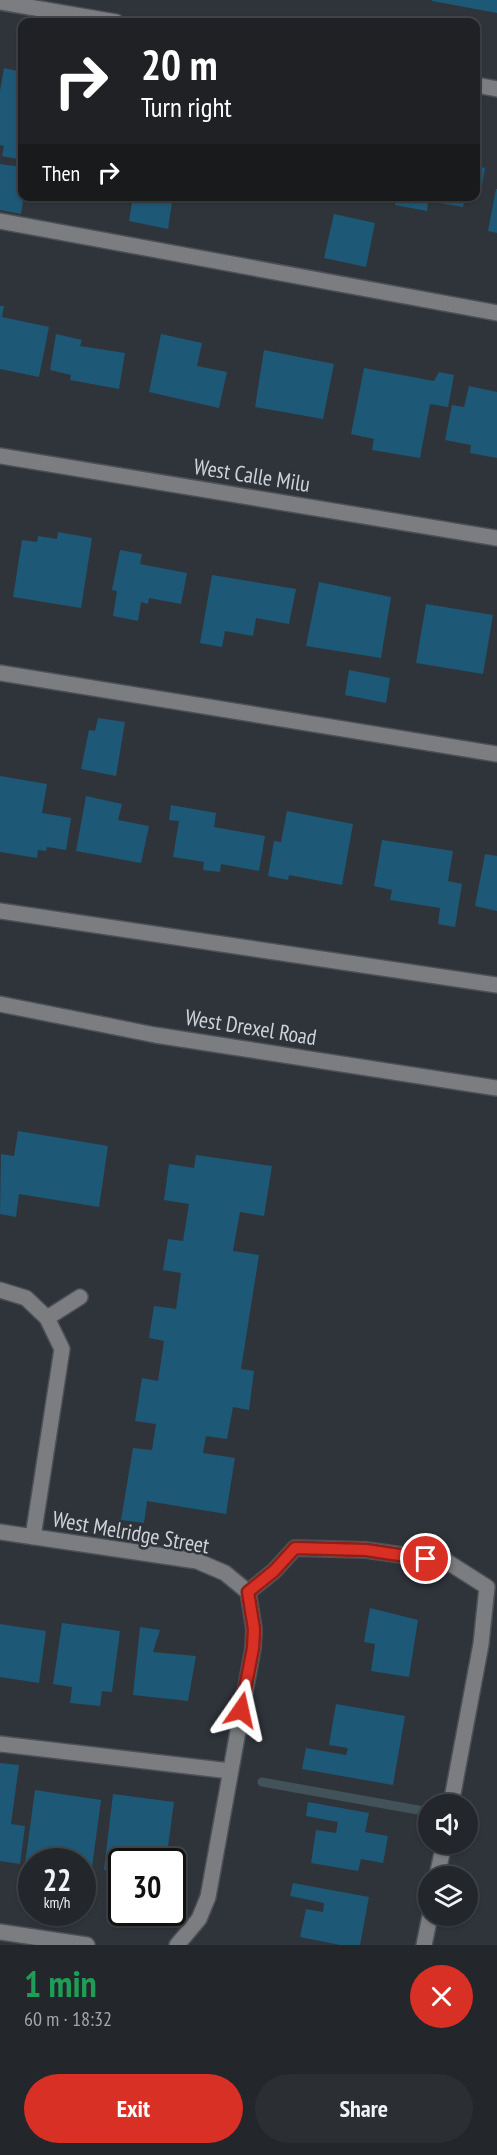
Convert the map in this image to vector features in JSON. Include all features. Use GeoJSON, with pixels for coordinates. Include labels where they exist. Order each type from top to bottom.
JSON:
{"type":"FeatureCollection","features":[{"type":"Feature","properties":{"kind":"street"},"geometry":{"type":"LineString","coordinates":[[0,2],[93,18]]}},
{"type":"Feature","properties":{"kind":"street"},"geometry":{"type":"LineString","coordinates":[[480,86],[497,89]]}},
{"type":"Feature","properties":{"kind":"street"},"geometry":{"type":"LineString","coordinates":[[0,221],[497,313]]}},
{"type":"Feature","properties":{"kind":"street","name":"West Calle Milu"},"geometry":{"type":"LineString","coordinates":[[0,456],[497,538]]}},
{"type":"Feature","properties":{"kind":"street"},"geometry":{"type":"LineString","coordinates":[[0,673],[497,754]]}},
{"type":"Feature","properties":{"kind":"street"},"geometry":{"type":"LineString","coordinates":[[0,911],[497,986]]}},
{"type":"Feature","properties":{"kind":"street","name":"West Drexel Road"},"geometry":{"type":"LineString","coordinates":[[0,1004],[155,1035],[497,1088]]}},
{"type":"Feature","properties":{"kind":"street"},"geometry":{"type":"LineString","coordinates":[[0,1290],[26,1298],[47,1318],[62,1349],[33,1537]]}},
{"type":"Feature","properties":{"kind":"street"},"geometry":{"type":"LineString","coordinates":[[47,1318],[80,1296]]}},
{"type":"Feature","properties":{"kind":"street","name":"West Melridge Street"},"geometry":{"type":"LineString","coordinates":[[0,1532],[197,1561],[225,1573],[248,1592]]}},
{"type":"Feature","properties":{"kind":"street"},"geometry":{"type":"LineString","coordinates":[[177,1945],[199,1919],[208,1897],[253,1648],[254,1629],[248,1592],[274,1571],[295,1548],[366,1550],[446,1562],[487,1587],[482,1644],[453,1794]]}},
{"type":"Feature","properties":{"kind":"street"},"geometry":{"type":"LineString","coordinates":[[0,1744],[230,1771]]}},
{"type":"Feature","properties":{"kind":"street"},"geometry":{"type":"LineString","coordinates":[[424,1945],[428,1926]]}},
{"type":"Feature","properties":{"kind":"street"},"geometry":{"type":"LineString","coordinates":[[0,1932],[87,1945]]}},
{"type":"Feature","properties":{"kind":"building"},"geometry":{"type":"Polygon","coordinates":[[[497,0],[497,13],[432,1],[497,0]]]}},
{"type":"Feature","properties":{"kind":"building"},"geometry":{"type":"Polygon","coordinates":[[[4,68],[18,71],[18,159],[2,156],[4,146],[0,145],[0,91],[4,68]]]}},
{"type":"Feature","properties":{"kind":"building"},"geometry":{"type":"Polygon","coordinates":[[[0,164],[18,166],[18,201],[23,201],[21,214],[0,210],[0,164]]]}},
{"type":"Feature","properties":{"kind":"building"},"geometry":{"type":"Polygon","coordinates":[[[480,167],[485,168],[480,197],[480,167]]]}},
{"type":"Feature","properties":{"kind":"building"},"geometry":{"type":"Polygon","coordinates":[[[497,189],[497,233],[488,231],[497,189]]]}},
{"type":"Feature","properties":{"kind":"building"},"geometry":{"type":"Polygon","coordinates":[[[132,201],[172,201],[168,229],[129,221],[132,201]]]}},
{"type":"Feature","properties":{"kind":"building"},"geometry":{"type":"Polygon","coordinates":[[[395,201],[428,201],[427,211],[395,205],[395,201]]]}},
{"type":"Feature","properties":{"kind":"building"},"geometry":{"type":"Polygon","coordinates":[[[428,201],[464,201],[463,207],[428,201]]]}},
{"type":"Feature","properties":{"kind":"building"},"geometry":{"type":"Polygon","coordinates":[[[334,214],[375,223],[366,267],[324,258],[334,214]]]}},
{"type":"Feature","properties":{"kind":"building"},"geometry":{"type":"Polygon","coordinates":[[[0,306],[4,306],[2,317],[49,327],[39,377],[0,369],[0,306]]]}},
{"type":"Feature","properties":{"kind":"building"},"geometry":{"type":"Polygon","coordinates":[[[56,334],[82,340],[80,346],[125,353],[119,389],[70,380],[71,375],[50,370],[56,334]]]}},
{"type":"Feature","properties":{"kind":"building"},"geometry":{"type":"Polygon","coordinates":[[[161,334],[202,343],[197,366],[227,372],[219,408],[149,392],[161,334]]]}},
{"type":"Feature","properties":{"kind":"building"},"geometry":{"type":"Polygon","coordinates":[[[264,350],[334,364],[323,419],[255,407],[264,350]]]}},
{"type":"Feature","properties":{"kind":"building"},"geometry":{"type":"Polygon","coordinates":[[[364,368],[434,381],[439,372],[454,375],[448,407],[430,404],[420,458],[372,450],[374,439],[351,434],[364,368]]]}},
{"type":"Feature","properties":{"kind":"building"},"geometry":{"type":"Polygon","coordinates":[[[469,386],[497,392],[497,458],[470,453],[471,445],[445,440],[452,405],[464,407],[469,386]]]}},
{"type":"Feature","properties":{"kind":"building"},"geometry":{"type":"Polygon","coordinates":[[[58,532],[92,538],[81,608],[13,597],[22,540],[37,542],[38,536],[57,539],[58,532]]]}},
{"type":"Feature","properties":{"kind":"building"},"geometry":{"type":"Polygon","coordinates":[[[120,550],[142,554],[140,564],[187,573],[181,604],[149,598],[148,604],[141,602],[138,621],[113,616],[117,591],[112,590],[120,550]]]}},
{"type":"Feature","properties":{"kind":"building"},"geometry":{"type":"Polygon","coordinates":[[[212,575],[296,589],[289,624],[256,618],[253,636],[225,631],[222,647],[200,643],[212,575]]]}},
{"type":"Feature","properties":{"kind":"building"},"geometry":{"type":"Polygon","coordinates":[[[319,582],[391,597],[381,658],[306,646],[319,582]]]}},
{"type":"Feature","properties":{"kind":"building"},"geometry":{"type":"Polygon","coordinates":[[[426,604],[493,615],[483,674],[416,663],[426,604]]]}},
{"type":"Feature","properties":{"kind":"building"},"geometry":{"type":"Polygon","coordinates":[[[349,670],[390,678],[386,703],[345,695],[349,670]]]}},
{"type":"Feature","properties":{"kind":"building"},"geometry":{"type":"Polygon","coordinates":[[[98,718],[125,722],[116,776],[81,769],[89,730],[95,731],[98,718]]]}},
{"type":"Feature","properties":{"kind":"building"},"geometry":{"type":"Polygon","coordinates":[[[0,776],[47,784],[42,813],[71,818],[66,850],[47,847],[46,851],[38,850],[37,858],[0,852],[0,776]]]}},
{"type":"Feature","properties":{"kind":"building"},"geometry":{"type":"Polygon","coordinates":[[[86,796],[122,804],[118,820],[149,826],[141,863],[76,851],[86,796]]]}},
{"type":"Feature","properties":{"kind":"building"},"geometry":{"type":"Polygon","coordinates":[[[171,805],[216,813],[214,827],[265,836],[259,871],[221,864],[220,872],[203,870],[204,862],[173,857],[179,821],[169,820],[171,805]]]}},
{"type":"Feature","properties":{"kind":"building"},"geometry":{"type":"Polygon","coordinates":[[[287,811],[353,824],[342,885],[289,875],[288,880],[268,876],[274,841],[281,842],[287,811]]]}},
{"type":"Feature","properties":{"kind":"building"},"geometry":{"type":"Polygon","coordinates":[[[382,840],[453,851],[448,881],[462,884],[455,927],[438,924],[440,908],[390,900],[392,890],[374,886],[382,840]]]}},
{"type":"Feature","properties":{"kind":"building"},"geometry":{"type":"Polygon","coordinates":[[[485,854],[497,856],[497,911],[475,906],[485,854]]]}},
{"type":"Feature","properties":{"kind":"building"},"geometry":{"type":"Polygon","coordinates":[[[18,1131],[108,1146],[99,1207],[19,1194],[16,1217],[0,1214],[1,1154],[14,1156],[18,1131]]]}},
{"type":"Feature","properties":{"kind":"building"},"geometry":{"type":"Polygon","coordinates":[[[196,1155],[272,1166],[264,1216],[240,1212],[233,1251],[259,1255],[241,1369],[254,1371],[249,1410],[233,1407],[227,1439],[206,1436],[203,1453],[235,1458],[226,1514],[147,1501],[144,1523],[121,1520],[133,1448],[152,1450],[156,1424],[135,1421],[142,1378],[158,1381],[164,1341],[149,1338],[154,1306],[176,1309],[181,1273],[163,1270],[168,1239],[183,1241],[189,1204],[164,1200],[169,1164],[194,1168],[196,1155]]]}},
{"type":"Feature","properties":{"kind":"building"},"geometry":{"type":"Polygon","coordinates":[[[370,1608],[418,1620],[409,1677],[371,1671],[375,1644],[364,1642],[370,1608]]]}},
{"type":"Feature","properties":{"kind":"building"},"geometry":{"type":"Polygon","coordinates":[[[62,1623],[120,1631],[112,1692],[102,1691],[100,1706],[70,1703],[72,1687],[53,1684],[62,1623]]]}},
{"type":"Feature","properties":{"kind":"building"},"geometry":{"type":"Polygon","coordinates":[[[0,1624],[46,1631],[39,1683],[0,1677],[0,1624]]]}},
{"type":"Feature","properties":{"kind":"building"},"geometry":{"type":"Polygon","coordinates":[[[140,1627],[160,1630],[153,1652],[196,1656],[188,1701],[133,1695],[140,1627]]]}},
{"type":"Feature","properties":{"kind":"building"},"geometry":{"type":"Polygon","coordinates":[[[336,1704],[405,1716],[393,1785],[302,1769],[306,1748],[346,1755],[348,1748],[329,1745],[336,1704]]]}},
{"type":"Feature","properties":{"kind":"building"},"geometry":{"type":"Polygon","coordinates":[[[0,1763],[19,1765],[11,1824],[25,1826],[22,1848],[18,1848],[18,1864],[0,1861],[0,1763]]]}},
{"type":"Feature","properties":{"kind":"building"},"geometry":{"type":"Polygon","coordinates":[[[35,1790],[101,1800],[95,1848],[27,1848],[35,1790]]]}},
{"type":"Feature","properties":{"kind":"building"},"geometry":{"type":"Polygon","coordinates":[[[113,1794],[174,1802],[168,1848],[108,1848],[108,1870],[104,1870],[113,1794]]]}},
{"type":"Feature","properties":{"kind":"building"},"geometry":{"type":"Polygon","coordinates":[[[308,1802],[369,1813],[365,1832],[388,1836],[383,1863],[361,1859],[358,1871],[311,1863],[316,1830],[336,1833],[338,1822],[306,1816],[308,1802]]]}},
{"type":"Feature","properties":{"kind":"building"},"geometry":{"type":"Polygon","coordinates":[[[293,1883],[369,1897],[360,1945],[340,1945],[300,1937],[306,1909],[323,1912],[324,1903],[290,1896],[293,1883]]]}},
{"type":"Feature","properties":{"kind":"waterway"},"geometry":{"type":"LineString","coordinates":[[262,1782],[418,1810]]}},
{"type":"Feature","properties":{"kind":"route"},"geometry":{"type":"LineString","coordinates":[[241,1710],[253,1648],[254,1629],[248,1592],[274,1571],[295,1548],[366,1550],[426,1559]]}}]}
